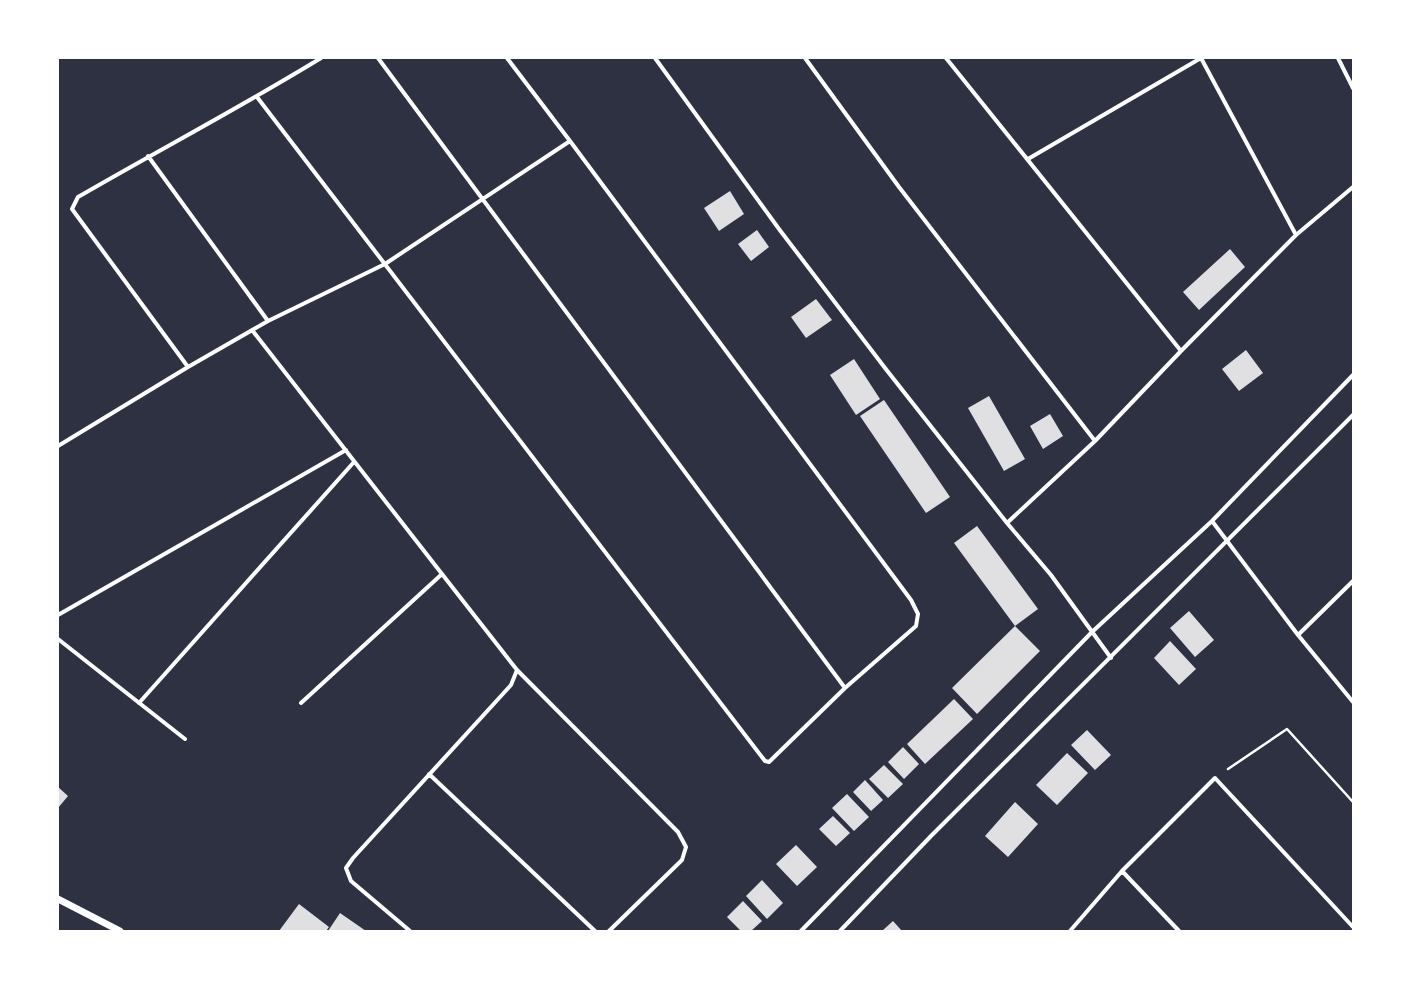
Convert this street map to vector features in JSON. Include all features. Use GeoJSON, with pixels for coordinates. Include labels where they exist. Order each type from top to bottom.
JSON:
{"type":"FeatureCollection","features":[{"type":"Feature","properties":{"kind":"street"},"geometry":{"type":"LineString","coordinates":[[188,367],[72,209],[78,197],[148,156],[257,97],[321,58]]}},
{"type":"Feature","properties":{"kind":"street"},"geometry":{"type":"LineString","coordinates":[[378,58],[845,688]]}},
{"type":"Feature","properties":{"kind":"street"},"geometry":{"type":"LineString","coordinates":[[257,97],[765,761],[769,762],[845,688],[916,626],[918,614],[911,600],[507,58]]}},
{"type":"Feature","properties":{"kind":"street"},"geometry":{"type":"LineString","coordinates":[[655,58],[784,236],[884,368],[1007,523],[1051,575],[1111,658]]}},
{"type":"Feature","properties":{"kind":"street"},"geometry":{"type":"LineString","coordinates":[[805,58],[899,187],[1095,442]]}},
{"type":"Feature","properties":{"kind":"street"},"geometry":{"type":"LineString","coordinates":[[946,58],[1181,351]]}},
{"type":"Feature","properties":{"kind":"street"},"geometry":{"type":"LineString","coordinates":[[1028,159],[1201,58],[1296,235]]}},
{"type":"Feature","properties":{"kind":"street"},"geometry":{"type":"LineString","coordinates":[[1338,58],[1353,88]]}},
{"type":"Feature","properties":{"kind":"street"},"geometry":{"type":"LineString","coordinates":[[58,446],[188,367],[268,321],[385,264],[570,141]]}},
{"type":"Feature","properties":{"kind":"street"},"geometry":{"type":"LineString","coordinates":[[148,156],[268,321]]}},
{"type":"Feature","properties":{"kind":"street"},"geometry":{"type":"LineString","coordinates":[[1007,523],[1095,442],[1181,351],[1296,235],[1353,187]]}},
{"type":"Feature","properties":{"kind":"street"},"geometry":{"type":"LineString","coordinates":[[252,330],[517,670],[678,832],[686,847],[682,860],[609,931]]}},
{"type":"Feature","properties":{"kind":"street"},"geometry":{"type":"LineString","coordinates":[[801,931],[1092,632],[1212,521],[1353,375]]}},
{"type":"Feature","properties":{"kind":"street"},"geometry":{"type":"LineString","coordinates":[[840,931],[930,836],[1111,658],[1353,415]]}},
{"type":"Feature","properties":{"kind":"street"},"geometry":{"type":"LineString","coordinates":[[58,616],[346,450]]}},
{"type":"Feature","properties":{"kind":"street"},"geometry":{"type":"LineString","coordinates":[[139,703],[354,462]]}},
{"type":"Feature","properties":{"kind":"street"},"geometry":{"type":"LineString","coordinates":[[1212,521],[1298,635],[1353,702]]}},
{"type":"Feature","properties":{"kind":"street"},"geometry":{"type":"LineString","coordinates":[[301,703],[442,574]]}},
{"type":"Feature","properties":{"kind":"street"},"geometry":{"type":"LineString","coordinates":[[1298,635],[1353,581]]}},
{"type":"Feature","properties":{"kind":"street"},"geometry":{"type":"LineString","coordinates":[[58,639],[185,739]]}},
{"type":"Feature","properties":{"kind":"street"},"geometry":{"type":"LineString","coordinates":[[410,931],[351,881],[346,868],[353,858],[511,685],[517,670]]}},
{"type":"Feature","properties":{"kind":"street"},"geometry":{"type":"LineString","coordinates":[[429,774],[595,931]]}},
{"type":"Feature","properties":{"kind":"street"},"geometry":{"type":"LineString","coordinates":[[1070,931],[1122,870],[1215,778],[1353,927]]}},
{"type":"Feature","properties":{"kind":"street"},"geometry":{"type":"LineString","coordinates":[[1122,870],[1179,931]]}},
{"type":"Feature","properties":{"kind":"street"},"geometry":{"type":"LineString","coordinates":[[58,898],[120,931]]}},
{"type":"Feature","properties":{"kind":"path"},"geometry":{"type":"LineString","coordinates":[[1215,778],[1287,729],[1353,802]]}},
{"type":"Feature","properties":{"kind":"building"},"geometry":{"type":"Polygon","coordinates":[[[730,191],[744,214],[719,231],[704,208],[730,191]]]}},
{"type":"Feature","properties":{"kind":"building"},"geometry":{"type":"Polygon","coordinates":[[[757,230],[769,247],[751,261],[738,244],[757,230]]]}},
{"type":"Feature","properties":{"kind":"building"},"geometry":{"type":"Polygon","coordinates":[[[1230,249],[1245,267],[1199,310],[1183,292],[1230,249]]]}},
{"type":"Feature","properties":{"kind":"building"},"geometry":{"type":"Polygon","coordinates":[[[816,299],[832,320],[806,338],[791,317],[816,299]]]}},
{"type":"Feature","properties":{"kind":"building"},"geometry":{"type":"Polygon","coordinates":[[[1246,350],[1263,373],[1239,391],[1222,369],[1246,350]]]}},
{"type":"Feature","properties":{"kind":"building"},"geometry":{"type":"Polygon","coordinates":[[[854,359],[880,399],[856,415],[830,375],[854,359]]]}},
{"type":"Feature","properties":{"kind":"building"},"geometry":{"type":"Polygon","coordinates":[[[989,396],[1025,459],[1004,471],[968,408],[989,396]]]}},
{"type":"Feature","properties":{"kind":"building"},"geometry":{"type":"Polygon","coordinates":[[[884,400],[950,497],[926,513],[860,416],[884,400]]]}},
{"type":"Feature","properties":{"kind":"building"},"geometry":{"type":"Polygon","coordinates":[[[1050,414],[1063,436],[1043,449],[1030,426],[1050,414]]]}},
{"type":"Feature","properties":{"kind":"building"},"geometry":{"type":"Polygon","coordinates":[[[977,526],[1038,609],[1015,626],[954,543],[977,526]]]}},
{"type":"Feature","properties":{"kind":"building"},"geometry":{"type":"Polygon","coordinates":[[[1189,611],[1214,640],[1195,657],[1170,628],[1189,611]]]}},
{"type":"Feature","properties":{"kind":"building"},"geometry":{"type":"Polygon","coordinates":[[[1015,626],[1040,651],[977,714],[952,688],[1015,626]]]}},
{"type":"Feature","properties":{"kind":"building"},"geometry":{"type":"Polygon","coordinates":[[[1170,641],[1196,669],[1179,685],[1154,658],[1170,641]]]}},
{"type":"Feature","properties":{"kind":"building"},"geometry":{"type":"Polygon","coordinates":[[[954,699],[973,719],[925,764],[907,744],[954,699]]]}},
{"type":"Feature","properties":{"kind":"building"},"geometry":{"type":"Polygon","coordinates":[[[1087,730],[1111,755],[1095,770],[1071,745],[1087,730]]]}},
{"type":"Feature","properties":{"kind":"building"},"geometry":{"type":"Polygon","coordinates":[[[903,747],[919,764],[904,779],[888,762],[903,747]]]}},
{"type":"Feature","properties":{"kind":"building"},"geometry":{"type":"Polygon","coordinates":[[[1067,753],[1088,773],[1057,805],[1036,785],[1067,753]]]}},
{"type":"Feature","properties":{"kind":"building"},"geometry":{"type":"Polygon","coordinates":[[[884,765],[903,784],[888,798],[869,779],[884,765]]]}},
{"type":"Feature","properties":{"kind":"building"},"geometry":{"type":"Polygon","coordinates":[[[865,780],[883,800],[871,811],[853,792],[865,780]]]}},
{"type":"Feature","properties":{"kind":"building"},"geometry":{"type":"Polygon","coordinates":[[[58,787],[68,796],[58,808],[58,787]]]}},
{"type":"Feature","properties":{"kind":"building"},"geometry":{"type":"Polygon","coordinates":[[[847,794],[869,817],[854,831],[832,808],[847,794]]]}},
{"type":"Feature","properties":{"kind":"building"},"geometry":{"type":"Polygon","coordinates":[[[1015,802],[1038,824],[1008,857],[985,836],[1015,802]]]}},
{"type":"Feature","properties":{"kind":"building"},"geometry":{"type":"Polygon","coordinates":[[[833,816],[850,833],[836,846],[819,829],[833,816]]]}},
{"type":"Feature","properties":{"kind":"building"},"geometry":{"type":"Polygon","coordinates":[[[796,845],[817,867],[797,886],[776,864],[796,845]]]}},
{"type":"Feature","properties":{"kind":"building"},"geometry":{"type":"Polygon","coordinates":[[[762,880],[783,903],[767,919],[746,896],[762,880]]]}},
{"type":"Feature","properties":{"kind":"building"},"geometry":{"type":"Polygon","coordinates":[[[743,901],[762,921],[751,931],[741,931],[727,917],[743,901]]]}},
{"type":"Feature","properties":{"kind":"building"},"geometry":{"type":"Polygon","coordinates":[[[299,904],[329,927],[326,931],[279,931],[299,904]]]}},
{"type":"Feature","properties":{"kind":"building"},"geometry":{"type":"Polygon","coordinates":[[[340,913],[366,931],[328,931],[340,913]]]}},
{"type":"Feature","properties":{"kind":"building"},"geometry":{"type":"Polygon","coordinates":[[[893,921],[902,931],[882,931],[893,921]]]}}]}
